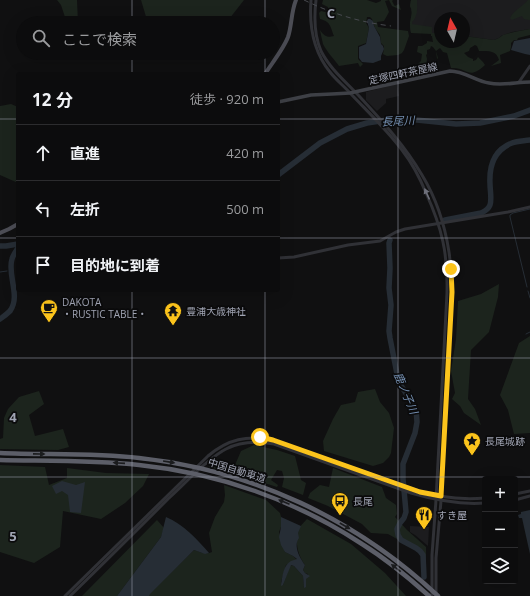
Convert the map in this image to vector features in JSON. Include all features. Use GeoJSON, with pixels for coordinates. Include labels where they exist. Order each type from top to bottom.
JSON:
{"type":"FeatureCollection","features":[{"type":"Feature","properties":{"kind":"highway","name":"中国自動車道"},"geometry":{"type":"LineString","coordinates":[[0,453],[117,456],[191,466],[237,478],[316,509],[366,538],[400,563],[437,596]]}},
{"type":"Feature","properties":{"kind":"highway","name":"中国自動車道"},"geometry":{"type":"LineString","coordinates":[[0,460],[117,463],[152,466],[235,484],[289,504],[346,534],[378,555],[429,595]]}},
{"type":"Feature","properties":{"kind":"main road"},"geometry":{"type":"LineString","coordinates":[[280,50],[290,31],[293,7],[296,0]]}},
{"type":"Feature","properties":{"kind":"main road"},"geometry":{"type":"LineString","coordinates":[[266,72],[274,60]]}},
{"type":"Feature","properties":{"kind":"main road","name":"定塚四軒茶屋線"},"geometry":{"type":"LineString","coordinates":[[280,102],[311,95],[350,92],[450,71],[461,73],[490,84],[530,82]]}},
{"type":"Feature","properties":{"kind":"main road"},"geometry":{"type":"LineString","coordinates":[[0,233],[16,225]]}},
{"type":"Feature","properties":{"kind":"street"},"geometry":{"type":"LineString","coordinates":[[311,0],[310,24],[315,46],[323,62],[330,72],[387,132],[402,150],[418,174],[439,224],[446,254],[448,279],[437,496],[429,595]]}},
{"type":"Feature","properties":{"kind":"street"},"geometry":{"type":"LineString","coordinates":[[316,0],[315,25],[317,37],[325,58],[338,76],[374,112],[404,146],[423,176],[433,196],[443,223],[450,260],[452,292],[441,501],[436,558],[437,596]]}},
{"type":"Feature","properties":{"kind":"street"},"geometry":{"type":"LineString","coordinates":[[519,82],[530,66]]}},
{"type":"Feature","properties":{"kind":"street"},"geometry":{"type":"LineString","coordinates":[[280,258],[294,257],[348,245],[380,241],[405,229],[530,207]]}},
{"type":"Feature","properties":{"kind":"street"},"geometry":{"type":"LineString","coordinates":[[65,596],[212,452],[223,445],[240,439],[260,437],[273,440],[386,482],[411,493],[436,500],[482,503]]}},
{"type":"Feature","properties":{"kind":"street"},"geometry":{"type":"LineString","coordinates":[[70,596],[173,494],[216,454],[234,445],[246,442],[274,444],[386,482],[437,496],[482,498]]}},
{"type":"Feature","properties":{"kind":"street"},"geometry":{"type":"LineString","coordinates":[[518,493],[530,491]]}},
{"type":"Feature","properties":{"kind":"street"},"geometry":{"type":"LineString","coordinates":[[518,499],[530,496]]}},
{"type":"Feature","properties":{"kind":"shaded area"},"geometry":{"type":"Polygon","coordinates":[[[57,0],[77,0],[78,16],[65,16],[61,5],[57,0]]]}},
{"type":"Feature","properties":{"kind":"shaded area"},"geometry":{"type":"Polygon","coordinates":[[[141,0],[244,0],[231,16],[146,16],[141,0]]]}},
{"type":"Feature","properties":{"kind":"shaded area"},"geometry":{"type":"Polygon","coordinates":[[[323,0],[367,0],[376,3],[381,0],[389,0],[385,1],[389,12],[384,21],[377,22],[378,27],[408,31],[409,36],[404,50],[398,55],[387,56],[383,54],[384,46],[381,43],[380,35],[375,28],[372,19],[367,17],[366,23],[369,28],[366,43],[358,46],[358,59],[363,64],[360,67],[358,63],[339,66],[323,44],[320,30],[326,36],[334,36],[328,23],[320,19],[319,13],[321,11],[329,13],[328,7],[322,4],[323,0]]]}},
{"type":"Feature","properties":{"kind":"shaded area"},"geometry":{"type":"Polygon","coordinates":[[[389,0],[393,0],[392,1],[395,6],[399,4],[401,10],[392,6],[389,0]]]}},
{"type":"Feature","properties":{"kind":"shaded area"},"geometry":{"type":"Polygon","coordinates":[[[411,0],[530,0],[530,29],[512,32],[494,40],[470,37],[470,12],[434,12],[434,33],[411,33],[410,26],[412,13],[410,6],[411,0]]]}},
{"type":"Feature","properties":{"kind":"shaded area"},"geometry":{"type":"Polygon","coordinates":[[[411,0],[417,0],[417,14],[412,24],[432,27],[432,33],[434,33],[434,48],[440,48],[436,51],[431,46],[430,49],[427,50],[426,65],[420,67],[418,71],[416,66],[421,61],[422,54],[417,52],[418,46],[422,46],[427,43],[427,41],[433,42],[431,34],[411,33],[410,22],[412,12],[410,6],[411,0]]]}},
{"type":"Feature","properties":{"kind":"shaded area"},"geometry":{"type":"Polygon","coordinates":[[[528,0],[530,0],[530,20],[524,19],[522,16],[512,20],[510,18],[512,15],[528,0]]]}},
{"type":"Feature","properties":{"kind":"shaded area"},"geometry":{"type":"Polygon","coordinates":[[[368,19],[373,21],[384,49],[381,60],[373,63],[362,62],[359,58],[359,47],[366,44],[369,28],[367,21],[368,19]]]}},
{"type":"Feature","properties":{"kind":"shaded area"},"geometry":{"type":"Polygon","coordinates":[[[530,29],[530,35],[514,40],[511,43],[510,51],[500,55],[501,63],[491,66],[499,60],[496,54],[489,51],[479,51],[475,45],[470,48],[470,37],[494,40],[506,34],[530,29]]]}},
{"type":"Feature","properties":{"kind":"shaded area"},"geometry":{"type":"Polygon","coordinates":[[[530,38],[530,55],[511,50],[514,41],[530,38]]]}},
{"type":"Feature","properties":{"kind":"shaded area"},"geometry":{"type":"Polygon","coordinates":[[[440,48],[470,48],[469,51],[464,53],[473,59],[473,61],[478,57],[485,65],[479,70],[471,73],[457,68],[451,68],[447,53],[443,52],[440,48]]]}},
{"type":"Feature","properties":{"kind":"shaded area"},"geometry":{"type":"Polygon","coordinates":[[[397,84],[399,96],[386,99],[386,103],[377,111],[366,100],[366,92],[397,84]]]}},
{"type":"Feature","properties":{"kind":"shaded area"},"geometry":{"type":"Polygon","coordinates":[[[11,104],[16,106],[16,182],[0,175],[0,106],[11,104]]]}},
{"type":"Feature","properties":{"kind":"shaded area"},"geometry":{"type":"Polygon","coordinates":[[[499,284],[498,297],[489,332],[471,350],[468,399],[475,409],[481,425],[464,413],[460,406],[452,399],[455,393],[451,371],[456,339],[458,301],[481,294],[499,284]]]}},
{"type":"Feature","properties":{"kind":"shaded area"},"geometry":{"type":"Polygon","coordinates":[[[530,336],[530,433],[514,434],[508,410],[500,395],[519,343],[530,336]]]}},
{"type":"Feature","properties":{"kind":"shaded area"},"geometry":{"type":"Polygon","coordinates":[[[375,389],[380,402],[389,413],[394,428],[391,453],[389,457],[383,463],[373,466],[324,451],[323,441],[341,405],[355,402],[358,392],[375,389]]]}},
{"type":"Feature","properties":{"kind":"shaded area"},"geometry":{"type":"Polygon","coordinates":[[[39,391],[44,404],[29,415],[35,436],[63,429],[69,447],[58,450],[0,449],[0,439],[3,438],[4,418],[8,409],[19,397],[39,391]]]}},
{"type":"Feature","properties":{"kind":"shaded area"},"geometry":{"type":"Polygon","coordinates":[[[254,445],[295,456],[301,480],[306,483],[303,495],[282,487],[284,478],[282,471],[277,470],[271,480],[278,485],[277,487],[209,467],[216,459],[235,465],[241,451],[254,445]]]}},
{"type":"Feature","properties":{"kind":"shaded area"},"geometry":{"type":"Polygon","coordinates":[[[0,465],[45,467],[49,485],[67,478],[67,468],[106,473],[149,474],[143,486],[125,503],[101,519],[63,511],[60,547],[34,563],[0,552],[0,465]]]}},
{"type":"Feature","properties":{"kind":"shaded area"},"geometry":{"type":"Polygon","coordinates":[[[333,468],[382,487],[386,498],[396,505],[397,514],[395,517],[426,547],[426,560],[413,548],[388,534],[371,533],[362,524],[328,506],[308,498],[310,493],[320,485],[329,487],[333,468]]]}},
{"type":"Feature","properties":{"kind":"shaded area"},"geometry":{"type":"Polygon","coordinates":[[[62,481],[76,485],[85,482],[81,513],[70,512],[68,495],[62,491],[56,494],[52,486],[62,481]]]}},
{"type":"Feature","properties":{"kind":"shaded area"},"geometry":{"type":"Polygon","coordinates":[[[224,485],[266,500],[280,513],[281,527],[279,532],[285,552],[297,560],[286,565],[281,582],[283,585],[290,565],[294,566],[303,576],[304,587],[306,587],[306,579],[308,574],[303,570],[305,565],[298,551],[297,536],[300,527],[307,519],[351,544],[385,573],[406,596],[149,596],[149,594],[194,550],[205,553],[212,552],[209,533],[215,517],[224,502],[224,485]]]}},
{"type":"Feature","properties":{"kind":"shaded area"},"geometry":{"type":"Polygon","coordinates":[[[530,510],[530,554],[522,518],[519,518],[518,515],[521,514],[521,512],[530,510]]]}},
{"type":"Feature","properties":{"kind":"shaded area"},"geometry":{"type":"Polygon","coordinates":[[[166,517],[184,528],[209,553],[205,554],[194,550],[149,596],[117,596],[161,537],[166,517]]]}},
{"type":"Feature","properties":{"kind":"shaded area"},"geometry":{"type":"Polygon","coordinates":[[[281,517],[301,526],[298,533],[299,538],[297,541],[297,548],[305,565],[303,570],[310,576],[306,579],[306,587],[304,588],[303,576],[294,566],[291,565],[283,585],[281,586],[283,572],[286,565],[297,559],[285,552],[281,545],[279,537],[281,517]]]}},
{"type":"Feature","properties":{"kind":"shaded area"},"geometry":{"type":"Polygon","coordinates":[[[157,520],[164,528],[161,537],[117,596],[82,596],[157,520]]]}},
{"type":"Feature","properties":{"kind":"shaded area"},"geometry":{"type":"Polygon","coordinates":[[[410,526],[429,527],[428,546],[410,532],[410,526]]]}},
{"type":"Feature","properties":{"kind":"waterway","name":"長尾川"},"geometry":{"type":"LineString","coordinates":[[280,173],[320,143],[347,129],[367,123],[394,119],[456,124],[480,123],[514,116],[530,110]]}},
{"type":"Feature","properties":{"kind":"waterway","name":"鹿ノ子川"},"geometry":{"type":"LineString","coordinates":[[445,220],[485,211],[490,205],[490,171],[497,154],[512,143],[530,140]]}},
{"type":"Feature","properties":{"kind":"waterway"},"geometry":{"type":"LineString","coordinates":[[527,287],[510,215],[530,209]]}},
{"type":"Feature","properties":{"kind":"waterway","name":"鹿ノ子川"},"geometry":{"type":"LineString","coordinates":[[390,240],[390,338],[400,384],[416,409],[417,422],[415,433],[403,464],[406,512],[397,529],[401,540],[416,548],[423,555],[424,577]]}},
{"type":"Feature","properties":{"kind":"waterway","name":"長尾川"},"geometry":{"type":"LineString","coordinates":[[0,246],[16,244]]}},
{"type":"Feature","properties":{"kind":"waterway"},"geometry":{"type":"LineString","coordinates":[[0,319],[10,311],[13,305],[14,292],[11,265],[12,258],[16,251]]}},
{"type":"Feature","properties":{"kind":"waterway"},"geometry":{"type":"LineString","coordinates":[[0,272],[7,271]]}},
{"type":"Feature","properties":{"kind":"waterway"},"geometry":{"type":"LineString","coordinates":[[528,291],[530,298]]}},
{"type":"Feature","properties":{"kind":"waterway"},"geometry":{"type":"LineString","coordinates":[[526,334],[530,332]]}},
{"type":"Feature","properties":{"kind":"railway"},"geometry":{"type":"LineString","coordinates":[[304,0],[346,17],[391,26]]}},
{"type":"Feature","properties":{"kind":"place","name":"DAKOTA ・RUSTIC TABLE・"},"geometry":{"type":"Point","coordinates":[49,323]}},
{"type":"Feature","properties":{"kind":"place","name":"豊浦大歳神社"},"geometry":{"type":"Point","coordinates":[173,326]}},
{"type":"Feature","properties":{"kind":"place","name":"長尾城跡"},"geometry":{"type":"Point","coordinates":[472,456]}},
{"type":"Feature","properties":{"kind":"place","name":"長尾"},"geometry":{"type":"Point","coordinates":[340,516]}},
{"type":"Feature","properties":{"kind":"place","name":"すき屋"},"geometry":{"type":"Point","coordinates":[424,530]}},
{"type":"Feature","properties":{"kind":"route"},"geometry":{"type":"LineString","coordinates":[[260,437],[273,440],[420,492],[441,496],[452,292],[451,269]]}}]}
